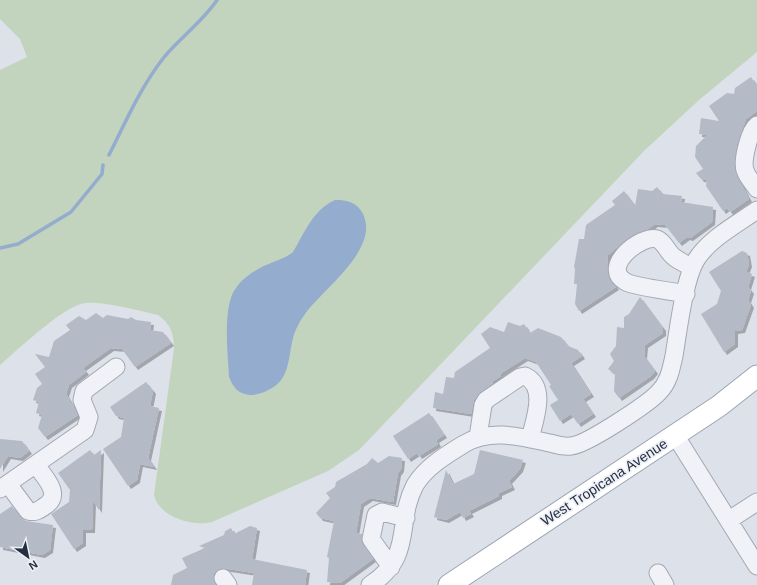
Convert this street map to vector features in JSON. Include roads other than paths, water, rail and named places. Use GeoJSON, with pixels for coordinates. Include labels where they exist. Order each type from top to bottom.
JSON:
{"type":"FeatureCollection","features":[{"type":"Feature","properties":{"kind":"main road","name":"West Tropicana Avenue"},"geometry":{"type":"LineString","coordinates":[[449,585],[719,406],[757,376]]}},
{"type":"Feature","properties":{"kind":"street"},"geometry":{"type":"LineString","coordinates":[[757,125],[750,134],[744,165],[745,171],[757,189]]}},
{"type":"Feature","properties":{"kind":"street"},"geometry":{"type":"LineString","coordinates":[[370,585],[381,578],[391,566],[399,551],[412,492],[425,472],[463,444],[478,437],[501,434],[565,446],[580,445],[656,396],[665,385],[670,375],[686,294],[692,268],[696,260],[709,246],[757,210]]}},
{"type":"Feature","properties":{"kind":"street"},"geometry":{"type":"LineString","coordinates":[[686,294],[625,282],[618,272],[617,263],[621,256],[644,241],[653,238],[660,241],[674,257],[692,268]]}},
{"type":"Feature","properties":{"kind":"street"},"geometry":{"type":"LineString","coordinates":[[36,465],[52,488],[54,494],[52,501],[34,512],[28,511],[4,487],[85,430],[89,417],[82,400],[84,391],[116,367]]}},
{"type":"Feature","properties":{"kind":"street"},"geometry":{"type":"LineString","coordinates":[[478,437],[483,405],[486,400],[520,377],[526,376],[530,379],[539,396],[530,439]]}},
{"type":"Feature","properties":{"kind":"street"},"geometry":{"type":"LineString","coordinates":[[675,435],[757,566]]}},
{"type":"Feature","properties":{"kind":"street"},"geometry":{"type":"LineString","coordinates":[[729,520],[757,502]]}},
{"type":"Feature","properties":{"kind":"street"},"geometry":{"type":"LineString","coordinates":[[391,566],[371,539],[376,515],[382,512],[406,518]]}},
{"type":"Feature","properties":{"kind":"water"},"geometry":{"type":"Polygon","coordinates":[[[335,200],[351,202],[361,210],[366,227],[364,241],[347,268],[313,304],[301,320],[294,335],[287,368],[280,381],[275,386],[255,395],[239,392],[232,384],[229,377],[227,343],[227,318],[232,296],[236,288],[243,279],[250,274],[293,252],[310,222],[327,204],[335,200]]]}},
{"type":"Feature","properties":{"kind":"waterway"},"geometry":{"type":"LineString","coordinates":[[109,155],[134,104],[156,67],[171,49],[205,15],[217,0]]}},
{"type":"Feature","properties":{"kind":"waterway"},"geometry":{"type":"LineString","coordinates":[[0,248],[18,244],[71,212],[102,174],[103,165]]}}]}
